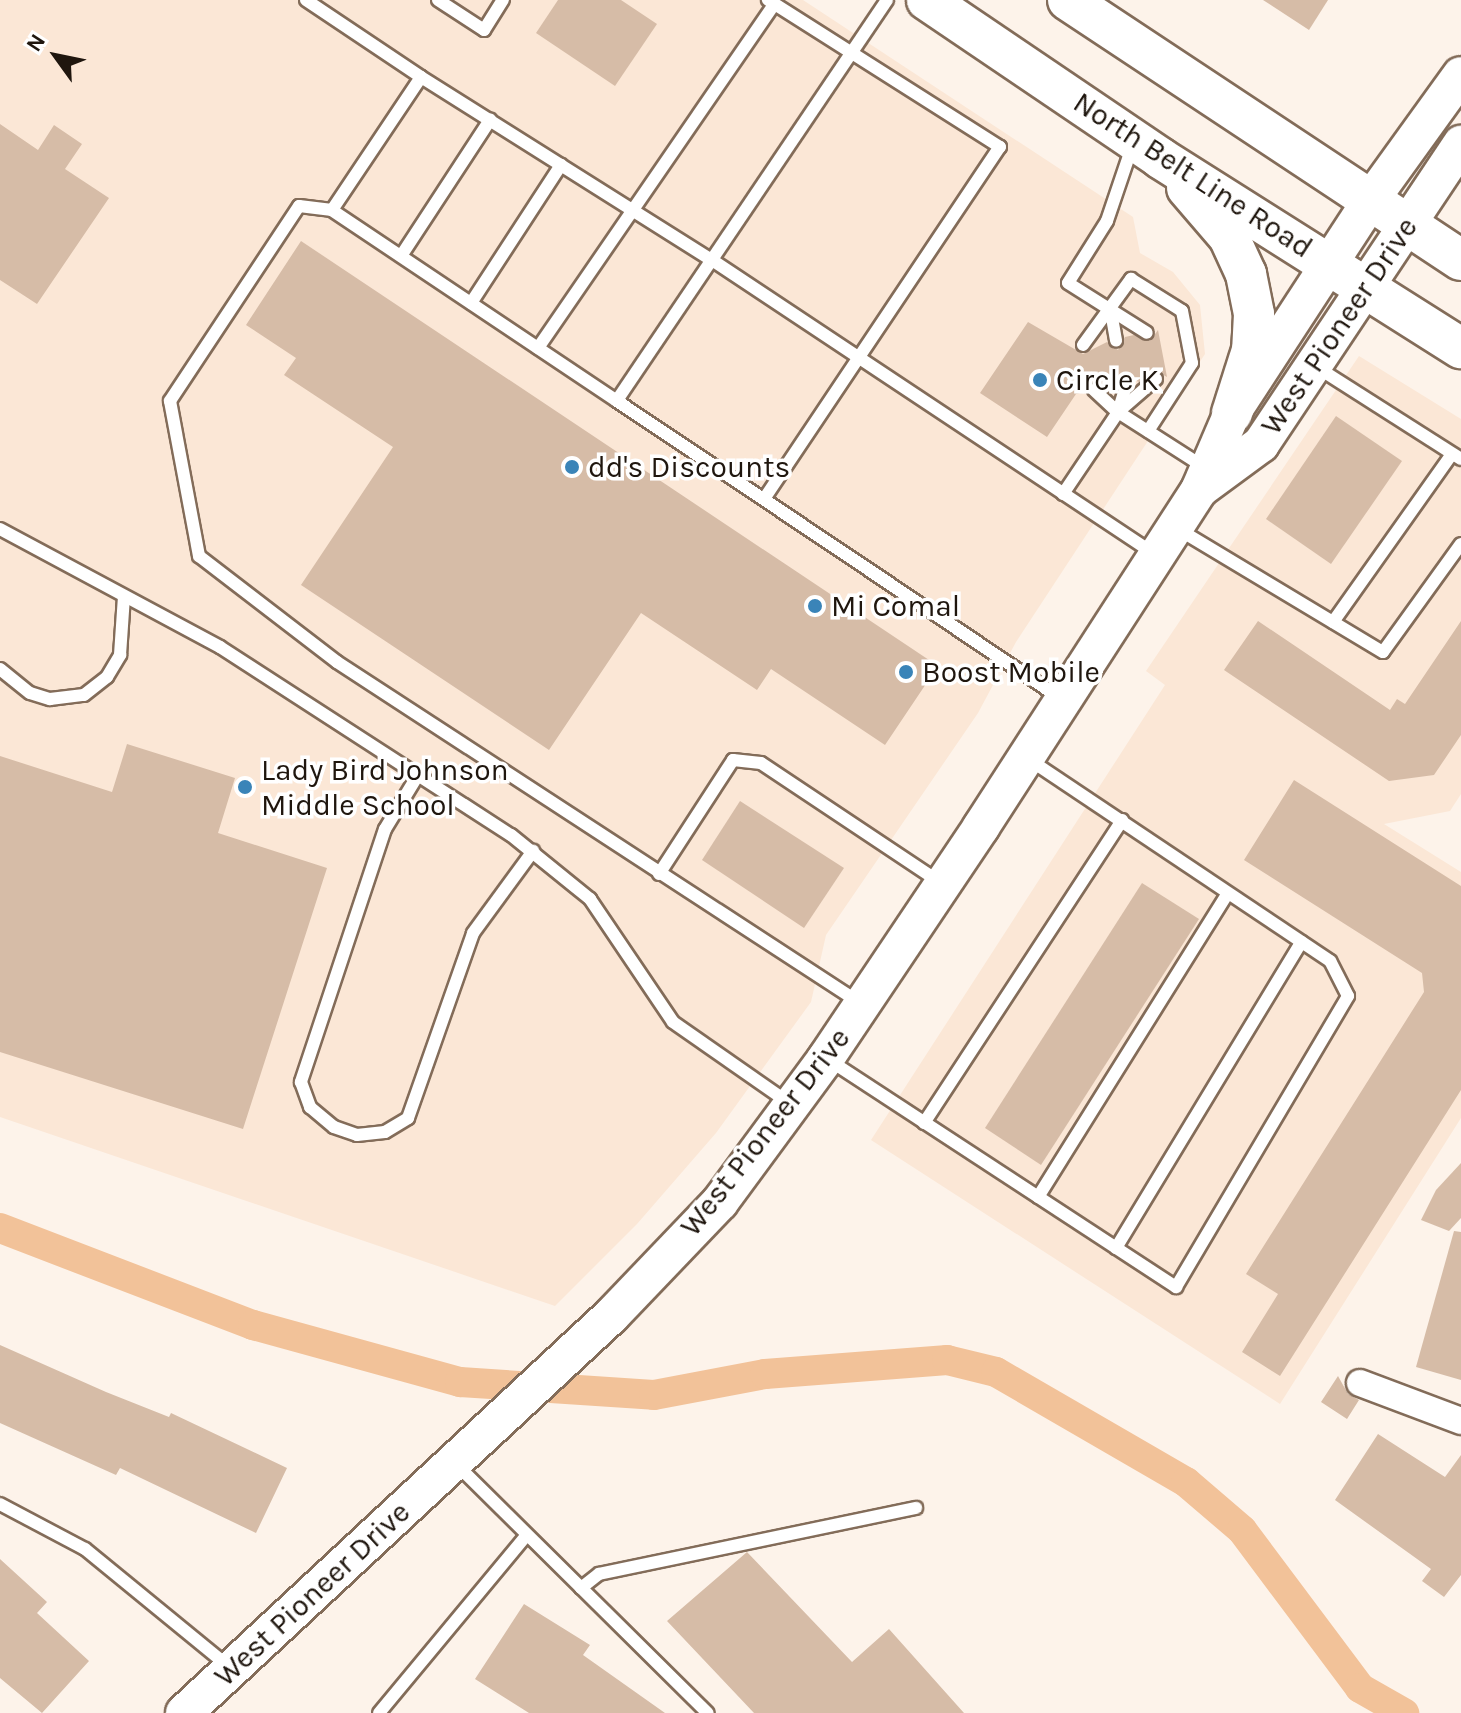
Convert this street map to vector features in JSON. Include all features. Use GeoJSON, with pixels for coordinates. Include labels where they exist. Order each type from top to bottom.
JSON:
{"type":"FeatureCollection","features":[{"type":"Feature","properties":{"kind":"main road","name":"North Belt Line Road"},"geometry":{"type":"LineString","coordinates":[[927,0],[1147,149],[1461,348]]}},
{"type":"Feature","properties":{"kind":"main road"},"geometry":{"type":"LineString","coordinates":[[1068,0],[1461,260]]}},
{"type":"Feature","properties":{"kind":"main road","name":"West Pioneer Drive"},"geometry":{"type":"LineString","coordinates":[[184,1713],[612,1315],[720,1202],[826,1058],[943,884],[1203,480],[1232,413],[1370,201],[1461,75]]}},
{"type":"Feature","properties":{"kind":"main road","name":"West Pioneer Drive"},"geometry":{"type":"LineString","coordinates":[[1203,480],[1261,444],[1461,144]]}},
{"type":"Feature","properties":{"kind":"main road"},"geometry":{"type":"LineString","coordinates":[[1147,149],[1229,237],[1246,274],[1254,314],[1252,350],[1232,413]]}},
{"type":"Feature","properties":{"kind":"street"},"geometry":{"type":"LineString","coordinates":[[1360,1383],[1461,1421]]}},
{"type":"Feature","properties":{"kind":"lane"},"geometry":{"type":"LineString","coordinates":[[306,0],[421,77],[712,260],[1063,494],[1333,622],[1383,652],[1461,544]]}},
{"type":"Feature","properties":{"kind":"lane"},"geometry":{"type":"LineString","coordinates":[[438,0],[484,30],[503,0]]}},
{"type":"Feature","properties":{"kind":"lane"},"geometry":{"type":"LineString","coordinates":[[617,401],[887,0]]}},
{"type":"Feature","properties":{"kind":"lane"},"geometry":{"type":"LineString","coordinates":[[538,348],[771,2],[1000,147],[764,499]]}},
{"type":"Feature","properties":{"kind":"lane"},"geometry":{"type":"LineString","coordinates":[[332,210],[421,77]]}},
{"type":"Feature","properties":{"kind":"lane"},"geometry":{"type":"LineString","coordinates":[[401,256],[490,120]]}},
{"type":"Feature","properties":{"kind":"lane"},"geometry":{"type":"LineString","coordinates":[[1147,149],[1068,283],[1147,333]]}},
{"type":"Feature","properties":{"kind":"lane"},"geometry":{"type":"LineString","coordinates":[[471,303],[561,165]]}},
{"type":"Feature","properties":{"kind":"lane"},"geometry":{"type":"LineString","coordinates":[[862,1004],[337,662],[199,556],[170,401],[299,206],[332,210],[1062,700]]}},
{"type":"Feature","properties":{"kind":"lane"},"geometry":{"type":"LineString","coordinates":[[1083,345],[1111,312],[1131,279],[1182,311],[1192,363],[1148,431]]}},
{"type":"Feature","properties":{"kind":"lane"},"geometry":{"type":"LineString","coordinates":[[1111,312],[1116,341]]}},
{"type":"Feature","properties":{"kind":"lane"},"geometry":{"type":"LineString","coordinates":[[1314,365],[1457,457],[1333,622]]}},
{"type":"Feature","properties":{"kind":"lane"},"geometry":{"type":"LineString","coordinates":[[1063,494],[1118,412],[1156,379]]}},
{"type":"Feature","properties":{"kind":"lane"},"geometry":{"type":"LineString","coordinates":[[1118,412],[1126,385]]}},
{"type":"Feature","properties":{"kind":"lane"},"geometry":{"type":"LineString","coordinates":[[1094,390],[1118,412],[1148,431],[1203,480]]}},
{"type":"Feature","properties":{"kind":"lane"},"geometry":{"type":"LineString","coordinates":[[0,529],[220,647],[533,851],[604,916],[673,1022],[791,1105]]}},
{"type":"Feature","properties":{"kind":"lane"},"geometry":{"type":"LineString","coordinates":[[0,669],[30,693],[50,699],[84,695],[107,677],[120,655],[124,597]]}},
{"type":"Feature","properties":{"kind":"lane"},"geometry":{"type":"LineString","coordinates":[[826,1058],[1176,1287],[1348,996],[1330,961],[1026,757]]}},
{"type":"Feature","properties":{"kind":"lane"},"geometry":{"type":"LineString","coordinates":[[659,874],[733,760],[761,763],[943,884]]}},
{"type":"Feature","properties":{"kind":"lane"},"geometry":{"type":"LineString","coordinates":[[418,775],[385,829],[301,1082],[310,1107],[334,1127],[357,1135],[385,1132],[408,1118],[473,933],[533,851]]}},
{"type":"Feature","properties":{"kind":"lane"},"geometry":{"type":"LineString","coordinates":[[924,1123],[1122,820]]}},
{"type":"Feature","properties":{"kind":"lane"},"geometry":{"type":"LineString","coordinates":[[1038,1197],[1228,893]]}},
{"type":"Feature","properties":{"kind":"lane"},"geometry":{"type":"LineString","coordinates":[[1116,1248],[1301,942]]}},
{"type":"Feature","properties":{"kind":"lane"},"geometry":{"type":"LineString","coordinates":[[454,1462],[708,1713]]}},
{"type":"Feature","properties":{"kind":"lane"},"geometry":{"type":"LineString","coordinates":[[0,1504],[85,1549],[231,1669]]}},
{"type":"Feature","properties":{"kind":"lane"},"geometry":{"type":"LineString","coordinates":[[581,1588],[599,1574],[916,1508]]}},
{"type":"Feature","properties":{"kind":"lane"},"geometry":{"type":"LineString","coordinates":[[379,1713],[527,1535]]}},
{"type":"Feature","properties":{"kind":"shaded area"},"geometry":{"type":"Polygon","coordinates":[[[0,0],[803,0],[1133,217],[1140,253],[1173,272],[1200,305],[1205,354],[1016,642],[978,713],[826,935],[811,1002],[716,1133],[637,1224],[555,1306],[0,1117],[0,0]]]}},
{"type":"Feature","properties":{"kind":"shaded area"},"geometry":{"type":"Polygon","coordinates":[[[1359,356],[1461,419],[1461,794],[1450,811],[1384,824],[1461,872],[1461,1118],[1280,1404],[871,1140],[1165,685],[1146,671],[1359,356]]]}},
{"type":"Feature","properties":{"kind":"building"},"geometry":{"type":"Polygon","coordinates":[[[558,0],[621,0],[657,24],[615,86],[536,33],[558,0]]]}},
{"type":"Feature","properties":{"kind":"building"},"geometry":{"type":"Polygon","coordinates":[[[1263,0],[1328,0],[1309,30],[1263,0]]]}},
{"type":"Feature","properties":{"kind":"building"},"geometry":{"type":"Polygon","coordinates":[[[0,124],[38,150],[54,125],[82,144],[65,169],[109,198],[37,304],[0,280],[0,124]]]}},
{"type":"Feature","properties":{"kind":"building"},"geometry":{"type":"Polygon","coordinates":[[[301,241],[938,666],[885,745],[771,669],[757,690],[641,613],[549,750],[301,585],[393,447],[284,375],[296,358],[246,325],[301,241]]]}},
{"type":"Feature","properties":{"kind":"building"},"geometry":{"type":"Polygon","coordinates":[[[1028,322],[1083,354],[1107,342],[1118,350],[1125,337],[1134,335],[1150,341],[1158,330],[1167,377],[1155,370],[1139,382],[1125,376],[1116,386],[1105,388],[1091,382],[1085,392],[1076,394],[1047,437],[980,393],[1028,322]]]}},
{"type":"Feature","properties":{"kind":"building"},"geometry":{"type":"Polygon","coordinates":[[[1336,416],[1402,461],[1331,564],[1266,519],[1336,416]]]}},
{"type":"Feature","properties":{"kind":"building"},"geometry":{"type":"Polygon","coordinates":[[[1258,621],[1390,710],[1397,699],[1405,704],[1461,621],[1461,735],[1434,775],[1389,781],[1224,670],[1258,621]]]}},
{"type":"Feature","properties":{"kind":"building"},"geometry":{"type":"Polygon","coordinates":[[[127,744],[235,778],[218,833],[327,868],[243,1129],[0,1052],[0,756],[112,792],[127,744]]]}},
{"type":"Feature","properties":{"kind":"building"},"geometry":{"type":"Polygon","coordinates":[[[1294,780],[1461,886],[1461,1090],[1280,1376],[1242,1352],[1278,1294],[1246,1274],[1424,992],[1422,973],[1244,860],[1294,780]]]}},
{"type":"Feature","properties":{"kind":"building"},"geometry":{"type":"Polygon","coordinates":[[[740,801],[844,868],[804,928],[702,860],[740,801]]]}},
{"type":"Feature","properties":{"kind":"building"},"geometry":{"type":"Polygon","coordinates":[[[1142,883],[1199,919],[1041,1165],[985,1128],[1142,883]]]}},
{"type":"Feature","properties":{"kind":"building"},"geometry":{"type":"Polygon","coordinates":[[[1461,1163],[1461,1218],[1449,1231],[1421,1220],[1436,1190],[1461,1163]]]}},
{"type":"Feature","properties":{"kind":"building"},"geometry":{"type":"Polygon","coordinates":[[[1454,1231],[1461,1232],[1461,1380],[1416,1367],[1454,1231]]]}},
{"type":"Feature","properties":{"kind":"building"},"geometry":{"type":"Polygon","coordinates":[[[0,1345],[106,1392],[169,1417],[171,1413],[287,1468],[256,1533],[120,1468],[116,1475],[0,1423],[0,1345]]]}},
{"type":"Feature","properties":{"kind":"building"},"geometry":{"type":"Polygon","coordinates":[[[1338,1376],[1348,1394],[1359,1400],[1347,1419],[1321,1402],[1338,1376]]]}},
{"type":"Feature","properties":{"kind":"building"},"geometry":{"type":"Polygon","coordinates":[[[1378,1434],[1445,1477],[1461,1455],[1461,1575],[1444,1597],[1422,1581],[1431,1569],[1335,1500],[1378,1434]]]}},
{"type":"Feature","properties":{"kind":"building"},"geometry":{"type":"Polygon","coordinates":[[[747,1552],[852,1662],[889,1629],[964,1713],[754,1713],[667,1621],[747,1552]]]}},
{"type":"Feature","properties":{"kind":"building"},"geometry":{"type":"Polygon","coordinates":[[[0,1559],[47,1602],[37,1613],[89,1661],[42,1713],[0,1678],[0,1559]]]}},
{"type":"Feature","properties":{"kind":"building"},"geometry":{"type":"Polygon","coordinates":[[[524,1604],[590,1645],[583,1655],[665,1713],[529,1713],[475,1679],[524,1604]]]}},
{"type":"Feature","properties":{"kind":"waterway"},"geometry":{"type":"LineString","coordinates":[[0,1228],[253,1325],[460,1382],[654,1395],[765,1374],[947,1360],[996,1372],[1186,1482],[1242,1530],[1360,1688],[1404,1713]]}},
{"type":"Feature","properties":{"kind":"place","name":"Circle K"},"geometry":{"type":"Point","coordinates":[1040,380]}},
{"type":"Feature","properties":{"kind":"place","name":"dd's Discounts"},"geometry":{"type":"Point","coordinates":[572,467]}},
{"type":"Feature","properties":{"kind":"place","name":"Mi Comal"},"geometry":{"type":"Point","coordinates":[815,606]}},
{"type":"Feature","properties":{"kind":"place","name":"Boost Mobile"},"geometry":{"type":"Point","coordinates":[906,672]}},
{"type":"Feature","properties":{"kind":"place","name":"Lady Bird Johnson Middle School"},"geometry":{"type":"Point","coordinates":[245,787]}}]}
